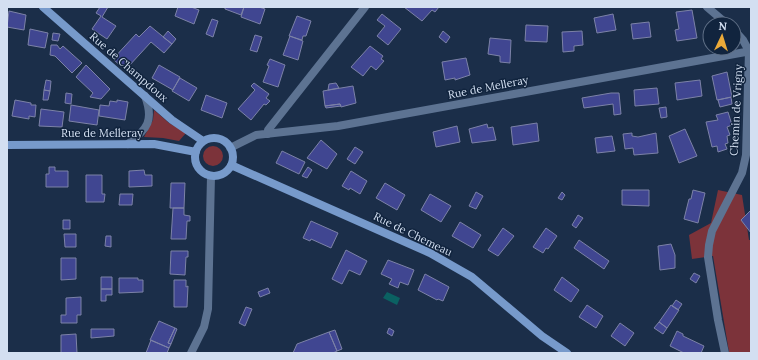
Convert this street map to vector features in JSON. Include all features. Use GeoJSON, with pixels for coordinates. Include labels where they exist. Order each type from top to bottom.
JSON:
{"type":"FeatureCollection","features":[{"type":"Feature","properties":{"kind":"street","name":"Rue de Champdoux"},"geometry":{"type":"LineString","coordinates":[[43,7],[172,120],[203,142]]}},
{"type":"Feature","properties":{"kind":"street"},"geometry":{"type":"LineString","coordinates":[[268,134],[268,130],[365,7]]}},
{"type":"Feature","properties":{"kind":"street"},"geometry":{"type":"LineString","coordinates":[[707,7],[718,16]]}},
{"type":"Feature","properties":{"kind":"street"},"geometry":{"type":"LineString","coordinates":[[742,39],[750,51]]}},
{"type":"Feature","properties":{"kind":"street","name":"Rue de Melleray"},"geometry":{"type":"LineString","coordinates":[[230,148],[256,135],[338,126],[750,51]]}},
{"type":"Feature","properties":{"kind":"street","name":"Chemin de Vrigny"},"geometry":{"type":"LineString","coordinates":[[726,353],[718,320],[708,257],[712,231],[742,174],[746,155],[750,51]]}},
{"type":"Feature","properties":{"kind":"street"},"geometry":{"type":"LineString","coordinates":[[128,144],[143,131],[149,121],[150,109],[145,96]]}},
{"type":"Feature","properties":{"kind":"street"},"geometry":{"type":"LineString","coordinates":[[209,139],[221,140],[230,148],[233,158],[232,165],[221,175],[211,176],[204,174],[196,164],[196,152],[203,142],[209,139]]}},
{"type":"Feature","properties":{"kind":"street","name":"Rue de Melleray"},"geometry":{"type":"LineString","coordinates":[[7,145],[154,144],[196,152]]}},
{"type":"Feature","properties":{"kind":"street","name":"Rue de Chemeau"},"geometry":{"type":"LineString","coordinates":[[232,165],[430,253],[472,277],[542,336],[567,353]]}},
{"type":"Feature","properties":{"kind":"street"},"geometry":{"type":"LineString","coordinates":[[191,353],[204,327],[208,309],[211,176]]}},
{"type":"Feature","properties":{"kind":"shaded area"},"geometry":{"type":"Polygon","coordinates":[[[154,110],[169,123],[186,133],[179,141],[144,137],[153,120],[154,110]]]}},
{"type":"Feature","properties":{"kind":"shaded area"},"geometry":{"type":"Polygon","coordinates":[[[213,146],[220,149],[223,156],[220,163],[213,166],[206,163],[203,156],[206,149],[213,146]]]}},
{"type":"Feature","properties":{"kind":"shaded area"},"geometry":{"type":"Polygon","coordinates":[[[718,190],[742,195],[749,240],[751,240],[751,353],[715,353],[729,352],[713,256],[692,259],[689,235],[711,223],[718,190]]]}},
{"type":"Feature","properties":{"kind":"shaded area"},"geometry":{"type":"Polygon","coordinates":[[[387,292],[400,298],[397,305],[383,298],[387,292]]]}},
{"type":"Feature","properties":{"kind":"building"},"geometry":{"type":"Polygon","coordinates":[[[100,7],[108,7],[102,17],[116,26],[107,39],[92,29],[101,16],[96,13],[100,7]]]}},
{"type":"Feature","properties":{"kind":"building"},"geometry":{"type":"Polygon","coordinates":[[[178,7],[191,7],[199,10],[194,24],[175,16],[178,7]]]}},
{"type":"Feature","properties":{"kind":"building"},"geometry":{"type":"Polygon","coordinates":[[[225,7],[244,7],[241,15],[225,9],[225,7]]]}},
{"type":"Feature","properties":{"kind":"building"},"geometry":{"type":"Polygon","coordinates":[[[244,7],[259,7],[265,9],[260,24],[241,17],[244,7]]]}},
{"type":"Feature","properties":{"kind":"building"},"geometry":{"type":"Polygon","coordinates":[[[404,7],[439,7],[435,12],[432,10],[422,21],[404,7]]]}},
{"type":"Feature","properties":{"kind":"building"},"geometry":{"type":"Polygon","coordinates":[[[692,10],[697,38],[677,41],[675,30],[679,29],[676,12],[692,10]]]}},
{"type":"Feature","properties":{"kind":"building"},"geometry":{"type":"Polygon","coordinates":[[[9,11],[26,15],[24,30],[7,27],[9,11]]]}},
{"type":"Feature","properties":{"kind":"building"},"geometry":{"type":"Polygon","coordinates":[[[382,14],[401,29],[388,45],[377,36],[385,26],[377,20],[382,14]]]}},
{"type":"Feature","properties":{"kind":"building"},"geometry":{"type":"Polygon","coordinates":[[[613,14],[616,30],[597,33],[594,18],[613,14]]]}},
{"type":"Feature","properties":{"kind":"building"},"geometry":{"type":"Polygon","coordinates":[[[297,16],[311,21],[306,36],[303,36],[302,40],[289,36],[297,16]]]}},
{"type":"Feature","properties":{"kind":"building"},"geometry":{"type":"Polygon","coordinates":[[[212,19],[218,21],[213,37],[206,34],[212,19]]]}},
{"type":"Feature","properties":{"kind":"building"},"geometry":{"type":"Polygon","coordinates":[[[649,22],[651,37],[633,39],[631,24],[649,22]]]}},
{"type":"Feature","properties":{"kind":"building"},"geometry":{"type":"Polygon","coordinates":[[[526,25],[548,26],[547,42],[525,41],[526,25]]]}},
{"type":"Feature","properties":{"kind":"building"},"geometry":{"type":"Polygon","coordinates":[[[150,26],[172,44],[164,53],[151,42],[128,67],[126,65],[123,68],[113,59],[136,34],[139,37],[150,26]]]}},
{"type":"Feature","properties":{"kind":"building"},"geometry":{"type":"Polygon","coordinates":[[[30,29],[48,33],[45,48],[28,45],[30,29]]]}},
{"type":"Feature","properties":{"kind":"building"},"geometry":{"type":"Polygon","coordinates":[[[168,31],[176,39],[172,44],[163,37],[168,31]]]}},
{"type":"Feature","properties":{"kind":"building"},"geometry":{"type":"Polygon","coordinates":[[[443,31],[450,37],[446,43],[439,37],[443,31]]]}},
{"type":"Feature","properties":{"kind":"building"},"geometry":{"type":"Polygon","coordinates":[[[582,31],[583,45],[574,46],[574,51],[563,52],[562,32],[582,31]]]}},
{"type":"Feature","properties":{"kind":"building"},"geometry":{"type":"Polygon","coordinates":[[[53,33],[60,34],[58,41],[52,40],[53,33]]]}},
{"type":"Feature","properties":{"kind":"building"},"geometry":{"type":"Polygon","coordinates":[[[255,35],[262,37],[257,52],[250,50],[255,35]]]}},
{"type":"Feature","properties":{"kind":"building"},"geometry":{"type":"Polygon","coordinates":[[[290,36],[303,41],[298,60],[283,55],[290,36]]]}},
{"type":"Feature","properties":{"kind":"building"},"geometry":{"type":"Polygon","coordinates":[[[490,38],[511,40],[510,63],[500,62],[500,56],[488,54],[490,38]]]}},
{"type":"Feature","properties":{"kind":"building"},"geometry":{"type":"Polygon","coordinates":[[[51,45],[57,45],[60,49],[63,46],[82,63],[72,73],[55,56],[50,55],[51,45]]]}},
{"type":"Feature","properties":{"kind":"building"},"geometry":{"type":"Polygon","coordinates":[[[370,46],[383,56],[381,59],[384,61],[376,70],[371,66],[363,76],[351,67],[370,46]]]}},
{"type":"Feature","properties":{"kind":"building"},"geometry":{"type":"Polygon","coordinates":[[[466,58],[470,75],[455,80],[455,78],[445,80],[442,62],[466,58]]]}},
{"type":"Feature","properties":{"kind":"building"},"geometry":{"type":"Polygon","coordinates":[[[270,59],[285,65],[278,87],[263,82],[270,59]]]}},
{"type":"Feature","properties":{"kind":"building"},"geometry":{"type":"Polygon","coordinates":[[[86,65],[110,89],[101,99],[90,97],[93,93],[76,77],[86,65]]]}},
{"type":"Feature","properties":{"kind":"building"},"geometry":{"type":"Polygon","coordinates":[[[159,65],[180,77],[173,90],[152,78],[159,65]]]}},
{"type":"Feature","properties":{"kind":"building"},"geometry":{"type":"Polygon","coordinates":[[[727,72],[732,97],[717,100],[712,76],[727,72]]]}},
{"type":"Feature","properties":{"kind":"building"},"geometry":{"type":"Polygon","coordinates":[[[180,78],[197,88],[189,101],[172,91],[180,78]]]}},
{"type":"Feature","properties":{"kind":"building"},"geometry":{"type":"Polygon","coordinates":[[[46,80],[51,81],[50,91],[44,90],[46,80]]]}},
{"type":"Feature","properties":{"kind":"building"},"geometry":{"type":"Polygon","coordinates":[[[700,80],[702,96],[677,100],[675,83],[700,80]]]}},
{"type":"Feature","properties":{"kind":"building"},"geometry":{"type":"Polygon","coordinates":[[[254,83],[269,94],[266,98],[270,101],[266,105],[264,104],[251,120],[238,109],[255,90],[251,86],[254,83]]]}},
{"type":"Feature","properties":{"kind":"building"},"geometry":{"type":"Polygon","coordinates":[[[336,83],[339,88],[328,90],[329,84],[336,83]]]}},
{"type":"Feature","properties":{"kind":"building"},"geometry":{"type":"Polygon","coordinates":[[[353,86],[356,103],[341,107],[340,104],[325,106],[323,91],[353,86]]]}},
{"type":"Feature","properties":{"kind":"building"},"geometry":{"type":"Polygon","coordinates":[[[657,88],[659,104],[635,106],[634,90],[657,88]]]}},
{"type":"Feature","properties":{"kind":"building"},"geometry":{"type":"Polygon","coordinates":[[[44,90],[50,91],[48,100],[43,100],[44,90]]]}},
{"type":"Feature","properties":{"kind":"building"},"geometry":{"type":"Polygon","coordinates":[[[66,93],[72,94],[71,104],[65,103],[66,93]]]}},
{"type":"Feature","properties":{"kind":"building"},"geometry":{"type":"Polygon","coordinates":[[[619,93],[621,114],[614,115],[613,104],[584,108],[582,98],[619,93]]]}},
{"type":"Feature","properties":{"kind":"building"},"geometry":{"type":"Polygon","coordinates":[[[206,95],[227,103],[222,118],[201,110],[206,95]]]}},
{"type":"Feature","properties":{"kind":"building"},"geometry":{"type":"Polygon","coordinates":[[[731,97],[732,104],[720,107],[718,100],[731,97]]]}},
{"type":"Feature","properties":{"kind":"building"},"geometry":{"type":"Polygon","coordinates":[[[15,100],[36,105],[35,117],[29,116],[29,119],[12,116],[15,100]]]}},
{"type":"Feature","properties":{"kind":"building"},"geometry":{"type":"Polygon","coordinates":[[[117,100],[128,102],[125,120],[99,116],[100,105],[109,106],[110,101],[117,102],[117,100]]]}},
{"type":"Feature","properties":{"kind":"building"},"geometry":{"type":"Polygon","coordinates":[[[340,104],[341,106],[326,108],[325,106],[340,104]]]}},
{"type":"Feature","properties":{"kind":"building"},"geometry":{"type":"Polygon","coordinates":[[[71,105],[99,110],[97,125],[69,121],[71,105]]]}},
{"type":"Feature","properties":{"kind":"building"},"geometry":{"type":"Polygon","coordinates":[[[666,107],[667,117],[661,118],[659,108],[666,107]]]}},
{"type":"Feature","properties":{"kind":"building"},"geometry":{"type":"Polygon","coordinates":[[[41,109],[64,112],[62,127],[39,126],[41,109]]]}},
{"type":"Feature","properties":{"kind":"building"},"geometry":{"type":"Polygon","coordinates":[[[728,112],[732,125],[727,127],[730,135],[727,136],[728,143],[725,144],[727,149],[718,152],[717,146],[712,147],[706,122],[718,120],[716,115],[728,112]]]}},
{"type":"Feature","properties":{"kind":"building"},"geometry":{"type":"Polygon","coordinates":[[[537,123],[539,141],[513,145],[511,127],[537,123]]]}},
{"type":"Feature","properties":{"kind":"building"},"geometry":{"type":"Polygon","coordinates":[[[487,124],[488,128],[493,127],[496,140],[472,143],[469,129],[487,124]]]}},
{"type":"Feature","properties":{"kind":"building"},"geometry":{"type":"Polygon","coordinates":[[[457,126],[460,142],[436,147],[433,132],[457,126]]]}},
{"type":"Feature","properties":{"kind":"building"},"geometry":{"type":"Polygon","coordinates":[[[685,129],[697,156],[679,163],[669,136],[685,129]]]}},
{"type":"Feature","properties":{"kind":"building"},"geometry":{"type":"Polygon","coordinates":[[[632,133],[632,136],[638,137],[656,133],[658,153],[634,155],[633,148],[625,149],[623,134],[632,133]]]}},
{"type":"Feature","properties":{"kind":"building"},"geometry":{"type":"Polygon","coordinates":[[[612,136],[615,151],[597,153],[595,138],[612,136]]]}},
{"type":"Feature","properties":{"kind":"building"},"geometry":{"type":"Polygon","coordinates":[[[321,140],[337,154],[327,169],[307,158],[321,140]]]}},
{"type":"Feature","properties":{"kind":"building"},"geometry":{"type":"Polygon","coordinates":[[[355,147],[363,152],[355,164],[347,159],[355,147]]]}},
{"type":"Feature","properties":{"kind":"building"},"geometry":{"type":"Polygon","coordinates":[[[282,151],[305,162],[299,174],[276,163],[282,151]]]}},
{"type":"Feature","properties":{"kind":"building"},"geometry":{"type":"Polygon","coordinates":[[[49,167],[55,167],[55,171],[68,171],[68,187],[46,187],[46,174],[49,174],[49,167]]]}},
{"type":"Feature","properties":{"kind":"building"},"geometry":{"type":"Polygon","coordinates":[[[308,167],[312,170],[307,178],[302,176],[308,167]]]}},
{"type":"Feature","properties":{"kind":"building"},"geometry":{"type":"Polygon","coordinates":[[[144,170],[145,175],[152,175],[152,186],[129,187],[129,171],[144,170]]]}},
{"type":"Feature","properties":{"kind":"building"},"geometry":{"type":"Polygon","coordinates":[[[351,171],[367,181],[360,194],[350,188],[349,190],[342,186],[351,171]]]}},
{"type":"Feature","properties":{"kind":"building"},"geometry":{"type":"Polygon","coordinates":[[[86,175],[102,175],[102,194],[105,194],[104,202],[86,202],[86,175]]]}},
{"type":"Feature","properties":{"kind":"building"},"geometry":{"type":"Polygon","coordinates":[[[171,183],[185,183],[184,208],[170,208],[171,183]]]}},
{"type":"Feature","properties":{"kind":"building"},"geometry":{"type":"Polygon","coordinates":[[[385,183],[405,195],[397,210],[376,198],[385,183]]]}},
{"type":"Feature","properties":{"kind":"building"},"geometry":{"type":"Polygon","coordinates":[[[622,190],[649,190],[649,206],[622,205],[622,190]]]}},
{"type":"Feature","properties":{"kind":"building"},"geometry":{"type":"Polygon","coordinates":[[[693,190],[705,193],[698,223],[684,219],[693,190]]]}},
{"type":"Feature","properties":{"kind":"building"},"geometry":{"type":"Polygon","coordinates":[[[476,192],[483,196],[476,209],[469,206],[476,192]]]}},
{"type":"Feature","properties":{"kind":"building"},"geometry":{"type":"Polygon","coordinates":[[[562,192],[565,195],[562,200],[558,198],[562,192]]]}},
{"type":"Feature","properties":{"kind":"building"},"geometry":{"type":"Polygon","coordinates":[[[120,194],[133,194],[132,205],[119,205],[120,194]]]}},
{"type":"Feature","properties":{"kind":"building"},"geometry":{"type":"Polygon","coordinates":[[[430,194],[451,206],[441,222],[421,210],[430,194]]]}},
{"type":"Feature","properties":{"kind":"building"},"geometry":{"type":"Polygon","coordinates":[[[173,208],[184,208],[184,215],[190,216],[190,221],[187,221],[186,239],[171,239],[173,208]]]}},
{"type":"Feature","properties":{"kind":"building"},"geometry":{"type":"Polygon","coordinates":[[[751,210],[751,233],[741,220],[751,210]]]}},
{"type":"Feature","properties":{"kind":"building"},"geometry":{"type":"Polygon","coordinates":[[[578,215],[583,218],[576,228],[572,225],[578,215]]]}},
{"type":"Feature","properties":{"kind":"building"},"geometry":{"type":"Polygon","coordinates":[[[63,220],[70,220],[70,229],[63,229],[63,220]]]}},
{"type":"Feature","properties":{"kind":"building"},"geometry":{"type":"Polygon","coordinates":[[[311,221],[338,233],[331,248],[311,239],[310,241],[303,238],[311,221]]]}},
{"type":"Feature","properties":{"kind":"building"},"geometry":{"type":"Polygon","coordinates":[[[460,222],[481,235],[473,248],[452,236],[460,222]]]}},
{"type":"Feature","properties":{"kind":"building"},"geometry":{"type":"Polygon","coordinates":[[[503,228],[514,236],[498,256],[488,250],[503,228]]]}},
{"type":"Feature","properties":{"kind":"building"},"geometry":{"type":"Polygon","coordinates":[[[546,228],[557,236],[548,249],[546,248],[543,253],[533,247],[546,228]]]}},
{"type":"Feature","properties":{"kind":"building"},"geometry":{"type":"Polygon","coordinates":[[[64,234],[76,234],[76,247],[65,247],[64,234]]]}},
{"type":"Feature","properties":{"kind":"building"},"geometry":{"type":"Polygon","coordinates":[[[106,236],[111,236],[111,247],[105,246],[106,236]]]}},
{"type":"Feature","properties":{"kind":"building"},"geometry":{"type":"Polygon","coordinates":[[[579,240],[609,261],[604,269],[574,248],[579,240]]]}},
{"type":"Feature","properties":{"kind":"building"},"geometry":{"type":"Polygon","coordinates":[[[671,244],[675,255],[675,268],[660,270],[658,246],[671,244]]]}},
{"type":"Feature","properties":{"kind":"building"},"geometry":{"type":"Polygon","coordinates":[[[346,250],[367,261],[360,275],[349,270],[342,284],[332,279],[346,250]]]}},
{"type":"Feature","properties":{"kind":"building"},"geometry":{"type":"Polygon","coordinates":[[[171,251],[188,251],[188,257],[186,257],[185,275],[170,274],[171,251]]]}},
{"type":"Feature","properties":{"kind":"building"},"geometry":{"type":"Polygon","coordinates":[[[61,258],[76,258],[76,279],[61,280],[61,258]]]}},
{"type":"Feature","properties":{"kind":"building"},"geometry":{"type":"Polygon","coordinates":[[[388,260],[414,270],[408,285],[400,282],[398,288],[389,284],[392,279],[381,274],[388,260]]]}},
{"type":"Feature","properties":{"kind":"building"},"geometry":{"type":"Polygon","coordinates":[[[694,273],[700,276],[696,283],[690,279],[694,273]]]}},
{"type":"Feature","properties":{"kind":"building"},"geometry":{"type":"Polygon","coordinates":[[[425,274],[449,287],[443,301],[437,300],[418,290],[425,274]]]}},
{"type":"Feature","properties":{"kind":"building"},"geometry":{"type":"Polygon","coordinates":[[[101,277],[112,277],[112,289],[101,289],[101,277]]]}},
{"type":"Feature","properties":{"kind":"building"},"geometry":{"type":"Polygon","coordinates":[[[562,277],[579,290],[571,302],[554,290],[562,277]]]}},
{"type":"Feature","properties":{"kind":"building"},"geometry":{"type":"Polygon","coordinates":[[[119,278],[138,278],[138,280],[143,280],[143,292],[119,293],[119,278]]]}},
{"type":"Feature","properties":{"kind":"building"},"geometry":{"type":"Polygon","coordinates":[[[174,280],[186,280],[186,287],[188,286],[187,307],[174,307],[174,280]]]}},
{"type":"Feature","properties":{"kind":"building"},"geometry":{"type":"Polygon","coordinates":[[[268,288],[270,293],[260,297],[258,292],[268,288]]]}},
{"type":"Feature","properties":{"kind":"building"},"geometry":{"type":"Polygon","coordinates":[[[101,289],[112,289],[112,295],[106,295],[106,301],[101,301],[101,289]]]}},
{"type":"Feature","properties":{"kind":"building"},"geometry":{"type":"Polygon","coordinates":[[[81,297],[81,315],[77,315],[77,323],[61,323],[61,315],[66,315],[66,298],[81,297]]]}},
{"type":"Feature","properties":{"kind":"building"},"geometry":{"type":"Polygon","coordinates":[[[676,300],[682,304],[678,310],[672,306],[676,300]]]}},
{"type":"Feature","properties":{"kind":"building"},"geometry":{"type":"Polygon","coordinates":[[[587,305],[603,316],[596,328],[579,317],[587,305]]]}},
{"type":"Feature","properties":{"kind":"building"},"geometry":{"type":"Polygon","coordinates":[[[671,305],[679,310],[667,328],[659,322],[671,305]]]}},
{"type":"Feature","properties":{"kind":"building"},"geometry":{"type":"Polygon","coordinates":[[[246,307],[252,309],[245,326],[239,323],[246,307]]]}},
{"type":"Feature","properties":{"kind":"building"},"geometry":{"type":"Polygon","coordinates":[[[159,321],[175,328],[168,343],[171,344],[169,348],[150,340],[159,321]]]}},
{"type":"Feature","properties":{"kind":"building"},"geometry":{"type":"Polygon","coordinates":[[[659,322],[667,328],[663,334],[654,328],[659,322]]]}},
{"type":"Feature","properties":{"kind":"building"},"geometry":{"type":"Polygon","coordinates":[[[620,323],[634,333],[625,346],[611,336],[620,323]]]}},
{"type":"Feature","properties":{"kind":"building"},"geometry":{"type":"Polygon","coordinates":[[[175,328],[177,329],[171,344],[168,343],[175,328]]]}},
{"type":"Feature","properties":{"kind":"building"},"geometry":{"type":"Polygon","coordinates":[[[389,328],[394,331],[392,336],[387,333],[389,328]]]}},
{"type":"Feature","properties":{"kind":"building"},"geometry":{"type":"Polygon","coordinates":[[[91,329],[114,329],[114,336],[91,338],[91,329]]]}},
{"type":"Feature","properties":{"kind":"building"},"geometry":{"type":"Polygon","coordinates":[[[335,330],[342,349],[337,351],[329,332],[335,330]]]}},
{"type":"Feature","properties":{"kind":"building"},"geometry":{"type":"Polygon","coordinates":[[[677,331],[683,334],[683,336],[704,346],[701,353],[684,353],[670,346],[677,331]]]}},
{"type":"Feature","properties":{"kind":"building"},"geometry":{"type":"Polygon","coordinates":[[[329,332],[337,351],[333,353],[293,353],[297,344],[329,332]]]}},
{"type":"Feature","properties":{"kind":"building"},"geometry":{"type":"Polygon","coordinates":[[[76,334],[77,353],[61,353],[61,335],[76,334]]]}},
{"type":"Feature","properties":{"kind":"building"},"geometry":{"type":"Polygon","coordinates":[[[151,340],[169,348],[167,353],[146,353],[151,340]]]}}]}
